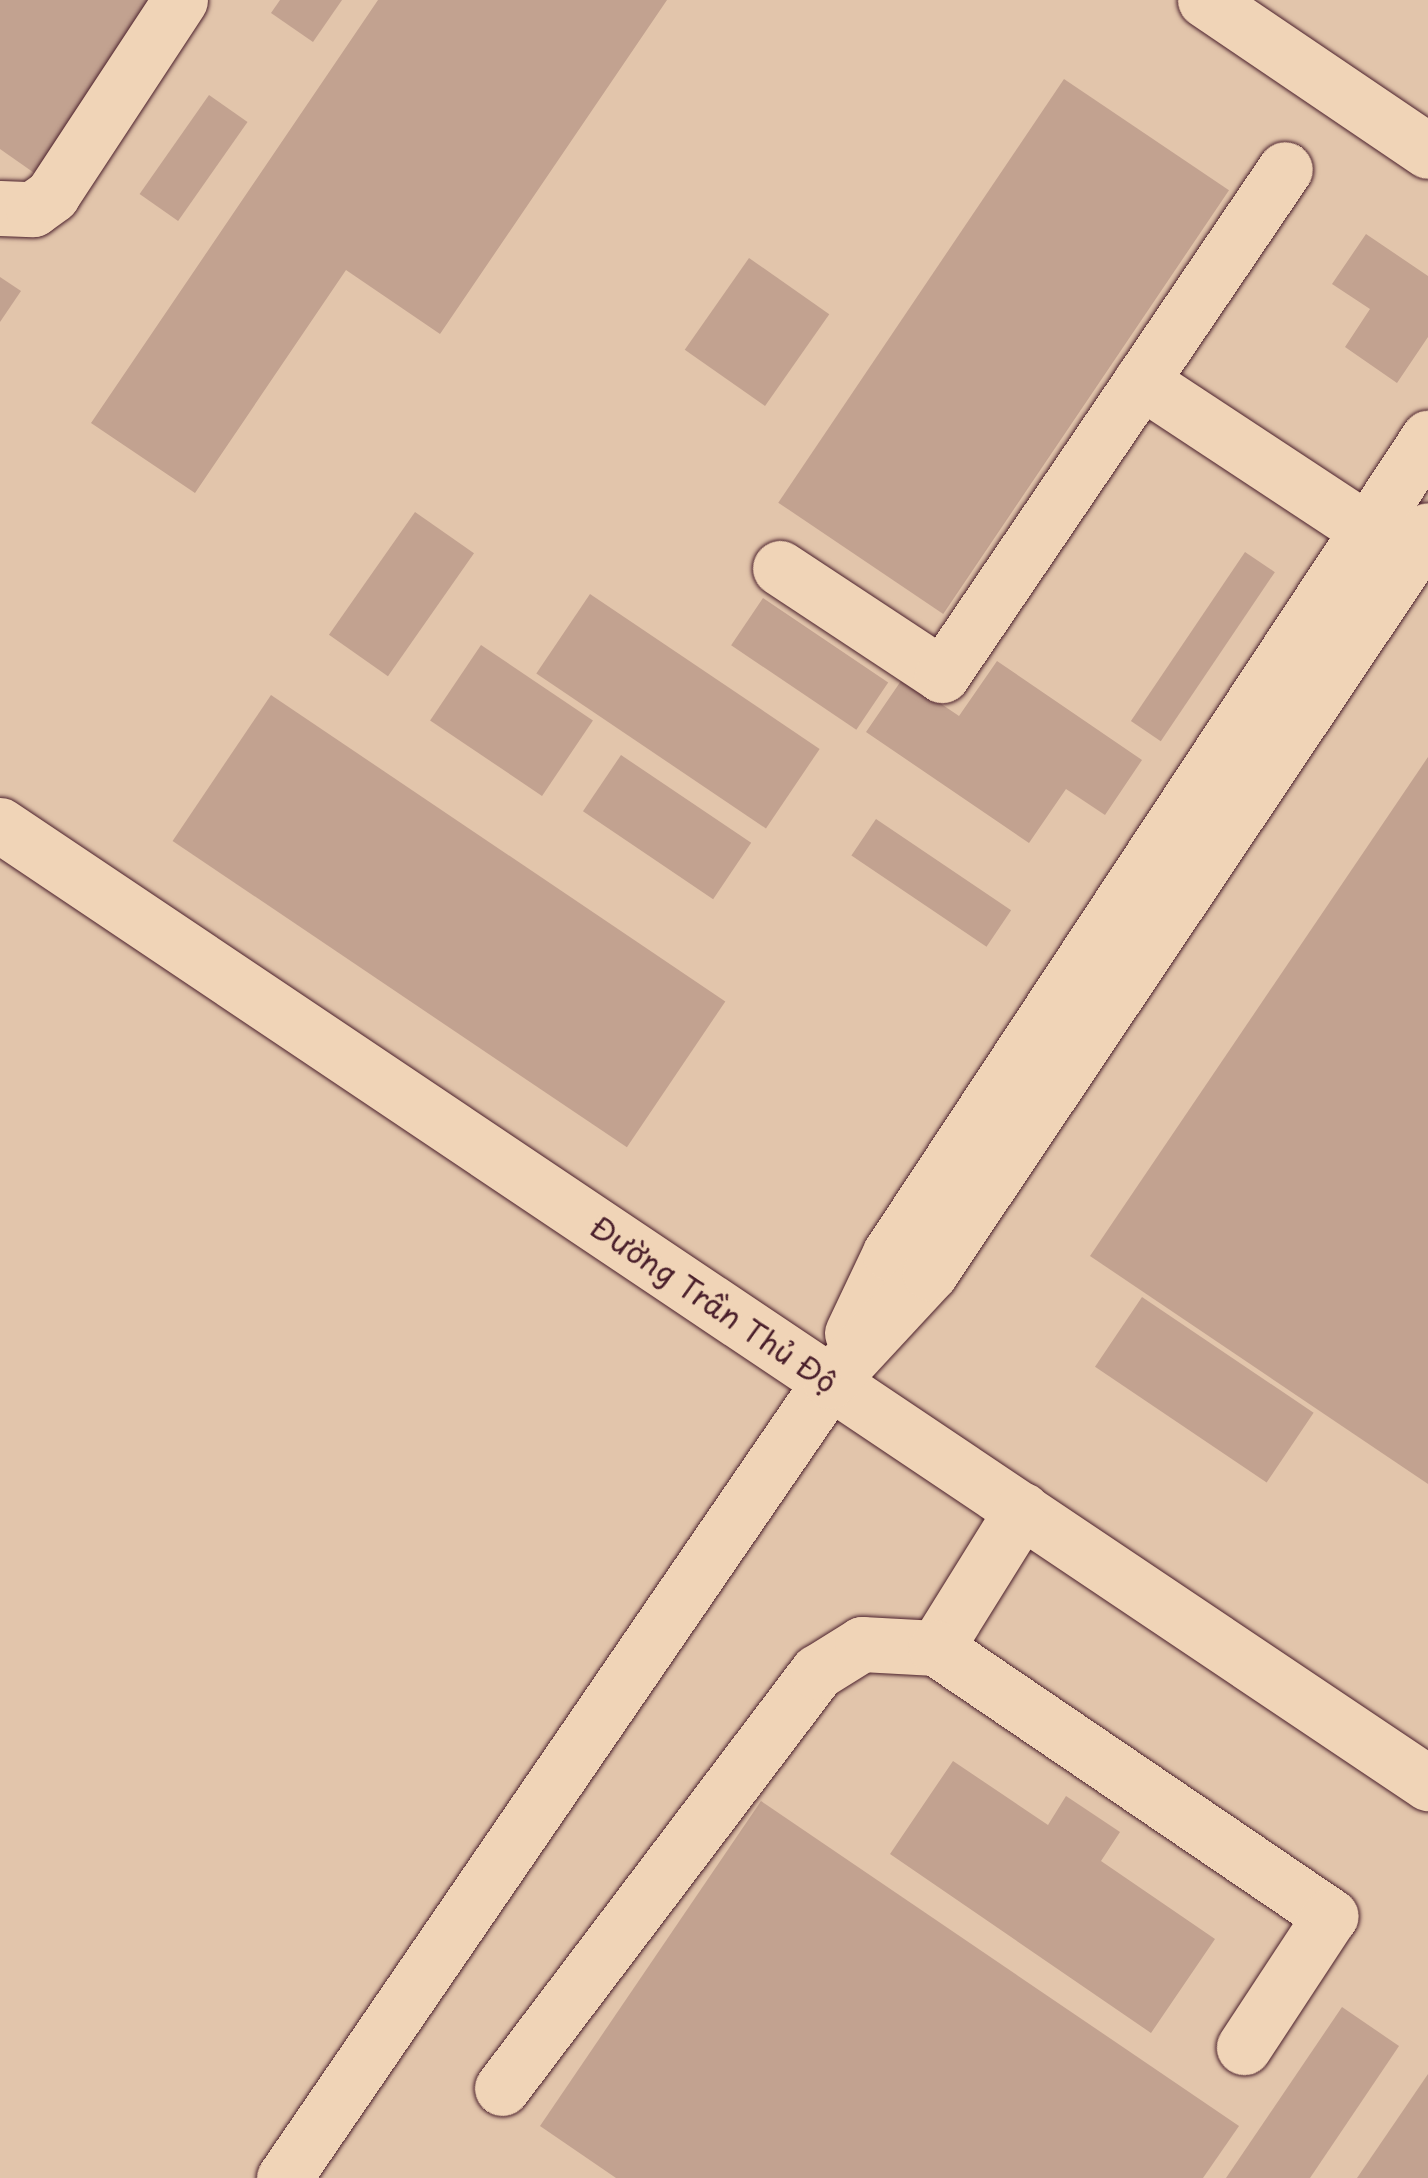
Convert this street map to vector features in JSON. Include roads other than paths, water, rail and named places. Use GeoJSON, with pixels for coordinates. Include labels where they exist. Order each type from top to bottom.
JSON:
{"type":"FeatureCollection","features":[{"type":"Feature","properties":{"kind":"street"},"geometry":{"type":"LineString","coordinates":[[0,208],[34,209],[52,195],[180,0]]}},
{"type":"Feature","properties":{"kind":"street"},"geometry":{"type":"LineString","coordinates":[[1205,0],[1428,151]]}},
{"type":"Feature","properties":{"kind":"street"},"geometry":{"type":"LineString","coordinates":[[780,568],[942,675],[1285,169]]}},
{"type":"Feature","properties":{"kind":"street"},"geometry":{"type":"LineString","coordinates":[[1142,381],[1367,530]]}},
{"type":"Feature","properties":{"kind":"street"},"geometry":{"type":"LineString","coordinates":[[830,1381],[890,1254],[1428,438]]}},
{"type":"Feature","properties":{"kind":"street"},"geometry":{"type":"LineString","coordinates":[[284,2178],[830,1381],[930,1273],[1428,530]]}},
{"type":"Feature","properties":{"kind":"street","name":"Đường Trần Thủ Độ"},"geometry":{"type":"LineString","coordinates":[[0,825],[1428,1783]]}},
{"type":"Feature","properties":{"kind":"street"},"geometry":{"type":"LineString","coordinates":[[936,1648],[1022,1510]]}},
{"type":"Feature","properties":{"kind":"street"},"geometry":{"type":"LineString","coordinates":[[502,2088],[817,1672],[862,1644],[936,1648],[1330,1916],[1244,2047]]}}]}
